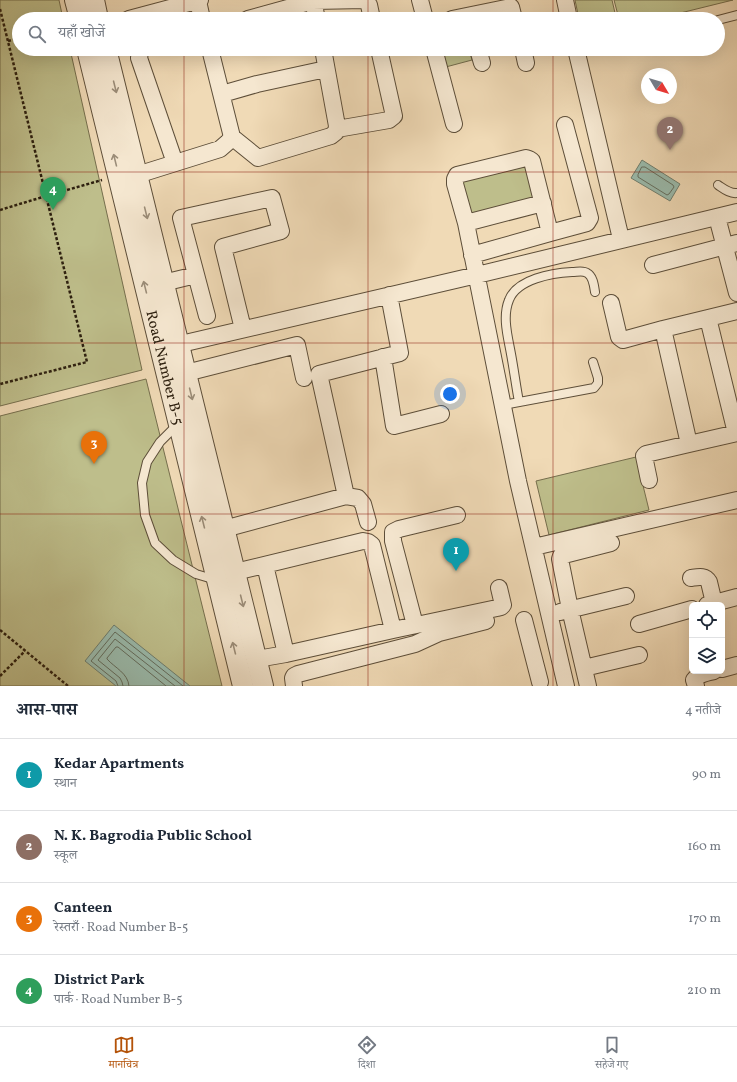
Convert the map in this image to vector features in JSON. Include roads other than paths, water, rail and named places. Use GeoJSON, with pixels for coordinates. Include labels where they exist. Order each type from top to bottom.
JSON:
{"type":"FeatureCollection","features":[{"type":"Feature","properties":{"kind":"street"},"geometry":{"type":"LineString","coordinates":[[75,0],[78,12]]}},
{"type":"Feature","properties":{"kind":"street"},"geometry":{"type":"LineString","coordinates":[[94,0],[97,12]]}},
{"type":"Feature","properties":{"kind":"street"},"geometry":{"type":"LineString","coordinates":[[155,12],[199,0],[201,12]]}},
{"type":"Feature","properties":{"kind":"street"},"geometry":{"type":"LineString","coordinates":[[273,12],[313,1],[365,0],[369,5],[370,12]]}},
{"type":"Feature","properties":{"kind":"street"},"geometry":{"type":"LineString","coordinates":[[420,0],[423,12]]}},
{"type":"Feature","properties":{"kind":"street"},"geometry":{"type":"LineString","coordinates":[[565,0],[568,12]]}},
{"type":"Feature","properties":{"kind":"street"},"geometry":{"type":"LineString","coordinates":[[313,1],[315,12]]}},
{"type":"Feature","properties":{"kind":"street"},"geometry":{"type":"LineString","coordinates":[[490,12],[511,7],[512,12]]}},
{"type":"Feature","properties":{"kind":"street","name":"Road Number B-5"},"geometry":{"type":"LineString","coordinates":[[89,56],[128,176],[170,347],[179,422],[243,686]]}},
{"type":"Feature","properties":{"kind":"street"},"geometry":{"type":"LineString","coordinates":[[107,56],[128,176],[164,283],[170,347],[186,373],[263,686]]}},
{"type":"Feature","properties":{"kind":"street"},"geometry":{"type":"LineString","coordinates":[[139,56],[175,163]]}},
{"type":"Feature","properties":{"kind":"street"},"geometry":{"type":"LineString","coordinates":[[212,56],[232,137],[258,158],[332,136],[336,132],[337,126],[323,56]]}},
{"type":"Feature","properties":{"kind":"street"},"geometry":{"type":"LineString","coordinates":[[337,129],[389,120],[394,116],[381,56]]}},
{"type":"Feature","properties":{"kind":"street"},"geometry":{"type":"LineString","coordinates":[[436,56],[454,124]]}},
{"type":"Feature","properties":{"kind":"street"},"geometry":{"type":"LineString","coordinates":[[577,56],[621,239]]}},
{"type":"Feature","properties":{"kind":"street"},"geometry":{"type":"LineString","coordinates":[[222,94],[257,84],[326,70]]}},
{"type":"Feature","properties":{"kind":"street"},"geometry":{"type":"LineString","coordinates":[[472,255],[587,223],[590,218],[565,125]]}},
{"type":"Feature","properties":{"kind":"street"},"geometry":{"type":"LineString","coordinates":[[128,176],[220,149],[232,137]]}},
{"type":"Feature","properties":{"kind":"street"},"geometry":{"type":"LineString","coordinates":[[550,233],[532,161],[529,159],[526,158],[457,175],[455,184],[466,223],[518,477],[566,686]]}},
{"type":"Feature","properties":{"kind":"street"},"geometry":{"type":"LineString","coordinates":[[207,316],[181,218],[272,198],[281,231],[222,247],[243,330]]}},
{"type":"Feature","properties":{"kind":"street"},"geometry":{"type":"LineString","coordinates":[[466,223],[543,203]]}},
{"type":"Feature","properties":{"kind":"street"},"geometry":{"type":"LineString","coordinates":[[170,347],[477,275],[543,258],[562,263],[621,239],[737,212]]}},
{"type":"Feature","properties":{"kind":"street"},"geometry":{"type":"LineString","coordinates":[[717,217],[731,245],[737,293]]}},
{"type":"Feature","properties":{"kind":"street"},"geometry":{"type":"LineString","coordinates":[[653,265],[731,245]]}},
{"type":"Feature","properties":{"kind":"street"},"geometry":{"type":"LineString","coordinates":[[164,283],[196,275]]}},
{"type":"Feature","properties":{"kind":"street"},"geometry":{"type":"LineString","coordinates":[[311,376],[400,353],[389,295]]}},
{"type":"Feature","properties":{"kind":"street"},"geometry":{"type":"LineString","coordinates":[[611,303],[619,337],[622,339],[737,311]]}},
{"type":"Feature","properties":{"kind":"street"},"geometry":{"type":"LineString","coordinates":[[649,480],[644,456],[646,454],[736,433],[708,318]]}},
{"type":"Feature","properties":{"kind":"street"},"geometry":{"type":"LineString","coordinates":[[663,329],[689,444]]}},
{"type":"Feature","properties":{"kind":"street"},"geometry":{"type":"LineString","coordinates":[[186,373],[297,346],[311,376],[346,496]]}},
{"type":"Feature","properties":{"kind":"street"},"geometry":{"type":"LineString","coordinates":[[383,358],[394,426],[441,414]]}},
{"type":"Feature","properties":{"kind":"street"},"geometry":{"type":"LineString","coordinates":[[224,529],[346,496],[358,498],[363,504],[368,522]]}},
{"type":"Feature","properties":{"kind":"street"},"geometry":{"type":"LineString","coordinates":[[534,547],[737,500]]}},
{"type":"Feature","properties":{"kind":"street"},"geometry":{"type":"LineString","coordinates":[[415,625],[393,541],[393,532],[399,529],[457,515]]}},
{"type":"Feature","properties":{"kind":"street"},"geometry":{"type":"LineString","coordinates":[[235,572],[363,541],[368,542],[372,545],[393,630]]}},
{"type":"Feature","properties":{"kind":"street"},"geometry":{"type":"LineString","coordinates":[[588,686],[560,559],[561,556],[564,555],[612,543]]}},
{"type":"Feature","properties":{"kind":"street"},"geometry":{"type":"LineString","coordinates":[[265,565],[286,654]]}},
{"type":"Feature","properties":{"kind":"street"},"geometry":{"type":"LineString","coordinates":[[691,578],[702,577],[707,579],[709,582],[710,602]]}},
{"type":"Feature","properties":{"kind":"street"},"geometry":{"type":"LineString","coordinates":[[256,660],[501,606],[503,605],[499,588]]}},
{"type":"Feature","properties":{"kind":"street"},"geometry":{"type":"LineString","coordinates":[[549,614],[626,596]]}},
{"type":"Feature","properties":{"kind":"street"},"geometry":{"type":"LineString","coordinates":[[718,602],[737,597]]}},
{"type":"Feature","properties":{"kind":"street"},"geometry":{"type":"LineString","coordinates":[[639,624],[689,610]]}},
{"type":"Feature","properties":{"kind":"street"},"geometry":{"type":"LineString","coordinates":[[294,686],[292,680],[293,677],[298,674],[415,644],[439,633],[496,618]]}},
{"type":"Feature","properties":{"kind":"street"},"geometry":{"type":"LineString","coordinates":[[524,620],[540,682]]}},
{"type":"Feature","properties":{"kind":"street"},"geometry":{"type":"LineString","coordinates":[[530,646],[555,641]]}},
{"type":"Feature","properties":{"kind":"street"},"geometry":{"type":"LineString","coordinates":[[584,668],[639,656]]}},
{"type":"Feature","properties":{"kind":"street"},"geometry":{"type":"LineString","coordinates":[[725,668],[737,665]]}},
{"type":"Feature","properties":{"kind":"street"},"geometry":{"type":"LineString","coordinates":[[696,686],[694,680],[695,678],[703,674]]}},
{"type":"Feature","properties":{"kind":"lane"},"geometry":{"type":"LineString","coordinates":[[725,18],[737,15]]}},
{"type":"Feature","properties":{"kind":"lane"},"geometry":{"type":"LineString","coordinates":[[718,185],[731,193],[737,193]]}},
{"type":"Feature","properties":{"kind":"lane"},"geometry":{"type":"LineString","coordinates":[[543,258],[545,276]]}},
{"type":"Feature","properties":{"kind":"lane"},"geometry":{"type":"LineString","coordinates":[[519,402],[506,323],[506,309],[509,299],[516,290],[529,281],[545,276],[562,263],[589,274],[592,278],[595,292]]}},
{"type":"Feature","properties":{"kind":"lane"},"geometry":{"type":"LineString","coordinates":[[503,405],[594,388],[598,383],[594,362]]}},
{"type":"Feature","properties":{"kind":"lane"},"geometry":{"type":"LineString","coordinates":[[179,422],[160,442],[147,462],[142,483],[145,515],[155,543],[173,560],[196,574],[217,580]]}},
{"type":"Feature","properties":{"kind":"water"},"geometry":{"type":"Polygon","coordinates":[[[642,160],[680,184],[670,201],[631,178],[642,160]]]}},
{"type":"Feature","properties":{"kind":"water"},"geometry":{"type":"Polygon","coordinates":[[[114,625],[190,686],[116,686],[85,661],[114,625]]]}},
{"type":"Feature","properties":{"kind":"place","name":"N. K. Bagrodia Public School"},"geometry":{"type":"Point","coordinates":[670,150]}},
{"type":"Feature","properties":{"kind":"place","name":"District Park"},"geometry":{"type":"Point","coordinates":[53,210]}},
{"type":"Feature","properties":{"kind":"place","name":"Canteen"},"geometry":{"type":"Point","coordinates":[94,464]}},
{"type":"Feature","properties":{"kind":"place","name":"Kedar Apartments"},"geometry":{"type":"Point","coordinates":[456,571]}}]}
